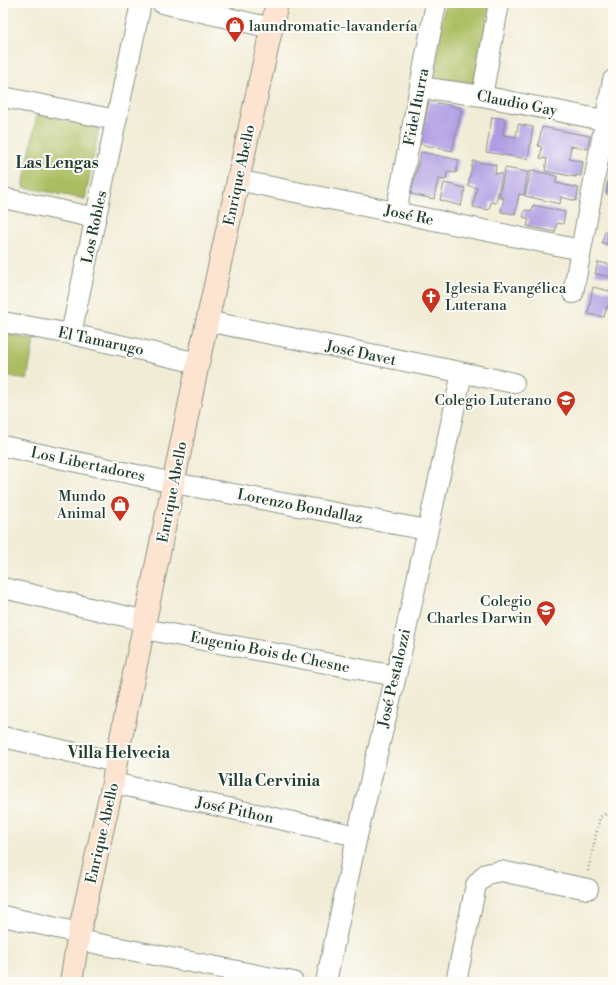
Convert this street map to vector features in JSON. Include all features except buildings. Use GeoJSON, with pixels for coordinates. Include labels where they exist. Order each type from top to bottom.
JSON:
{"type":"FeatureCollection","features":[{"type":"Feature","properties":{"kind":"street","name":"Los Robles"},"geometry":{"type":"LineString","coordinates":[[71,334],[141,3]]}},
{"type":"Feature","properties":{"kind":"street"},"geometry":{"type":"LineString","coordinates":[[162,3],[272,28]]}},
{"type":"Feature","properties":{"kind":"street","name":"Enrique Abello"},"geometry":{"type":"LineString","coordinates":[[71,982],[79,936],[115,773],[198,363],[277,3]]}},
{"type":"Feature","properties":{"kind":"street","name":"Fidel Iturra"},"geometry":{"type":"LineString","coordinates":[[396,212],[436,3]]}},
{"type":"Feature","properties":{"kind":"street"},"geometry":{"type":"LineString","coordinates":[[482,96],[499,3]]}},
{"type":"Feature","properties":{"kind":"street"},"geometry":{"type":"LineString","coordinates":[[573,293],[609,121],[613,80]]}},
{"type":"Feature","properties":{"kind":"street","name":"Claudio Gay"},"geometry":{"type":"LineString","coordinates":[[420,87],[482,96],[609,121]]}},
{"type":"Feature","properties":{"kind":"street"},"geometry":{"type":"LineString","coordinates":[[3,97],[116,120]]}},
{"type":"Feature","properties":{"kind":"street","name":"José Re"},"geometry":{"type":"LineString","coordinates":[[237,180],[581,250]]}},
{"type":"Feature","properties":{"kind":"street"},"geometry":{"type":"LineString","coordinates":[[3,198],[96,218]]}},
{"type":"Feature","properties":{"kind":"street","name":"José Davet"},"geometry":{"type":"LineString","coordinates":[[207,321],[514,383]]}},
{"type":"Feature","properties":{"kind":"street","name":"El Tamarugo"},"geometry":{"type":"LineString","coordinates":[[3,322],[71,334],[198,363]]}},
{"type":"Feature","properties":{"kind":"street","name":"José Pestalozzi"},"geometry":{"type":"LineString","coordinates":[[326,982],[357,836],[396,676],[462,373]]}},
{"type":"Feature","properties":{"kind":"street","name":"Los Libertadores"},"geometry":{"type":"LineString","coordinates":[[3,446],[174,482]]}},
{"type":"Feature","properties":{"kind":"street","name":"Lorenzo Bondallaz"},"geometry":{"type":"LineString","coordinates":[[174,482],[427,530]]}},
{"type":"Feature","properties":{"kind":"street","name":"Eugenio Bois de Chesne"},"geometry":{"type":"LineString","coordinates":[[3,588],[145,625],[396,676]]}},
{"type":"Feature","properties":{"kind":"street","name":"José Pithon"},"geometry":{"type":"LineString","coordinates":[[3,737],[115,773],[357,836]]}},
{"type":"Feature","properties":{"kind":"street"},"geometry":{"type":"LineString","coordinates":[[456,982],[476,885],[486,874],[501,871],[587,888]]}},
{"type":"Feature","properties":{"kind":"street"},"geometry":{"type":"LineString","coordinates":[[3,916],[79,936],[293,982]]}},
{"type":"Feature","properties":{"kind":"path"},"geometry":{"type":"LineString","coordinates":[[587,888],[600,817],[605,814],[613,816]]}},
{"type":"Feature","properties":{"kind":"green space"},"geometry":{"type":"Polygon","coordinates":[[[445,3],[490,3],[477,84],[434,77],[445,3]]]}},
{"type":"Feature","properties":{"kind":"green space"},"geometry":{"type":"Polygon","coordinates":[[[37,114],[99,127],[85,199],[23,187],[37,114]]]}},
{"type":"Feature","properties":{"kind":"green space"},"geometry":{"type":"Polygon","coordinates":[[[3,333],[34,340],[27,380],[3,375],[3,333]]]}},
{"type":"Feature","properties":{"kind":"place","name":"laundromatic-lavandería"},"geometry":{"type":"Point","coordinates":[235,43]}},
{"type":"Feature","properties":{"kind":"place","name":"Iglesia Evangélica Luterana"},"geometry":{"type":"Point","coordinates":[431,314]}},
{"type":"Feature","properties":{"kind":"place","name":"Colegio Luterano"},"geometry":{"type":"Point","coordinates":[566,417]}},
{"type":"Feature","properties":{"kind":"place","name":"Mundo Animal"},"geometry":{"type":"Point","coordinates":[120,522]}},
{"type":"Feature","properties":{"kind":"place","name":"Colegio Charles Darwin"},"geometry":{"type":"Point","coordinates":[546,627]}},
{"type":"Feature","properties":{"kind":"district","name":"Las Lengas"},"geometry":{"type":"Point","coordinates":[57,162]}},
{"type":"Feature","properties":{"kind":"district","name":"Villa Helvecia"},"geometry":{"type":"Point","coordinates":[119,752]}},
{"type":"Feature","properties":{"kind":"district","name":"Villa Cervinia"},"geometry":{"type":"Point","coordinates":[269,780]}}]}
